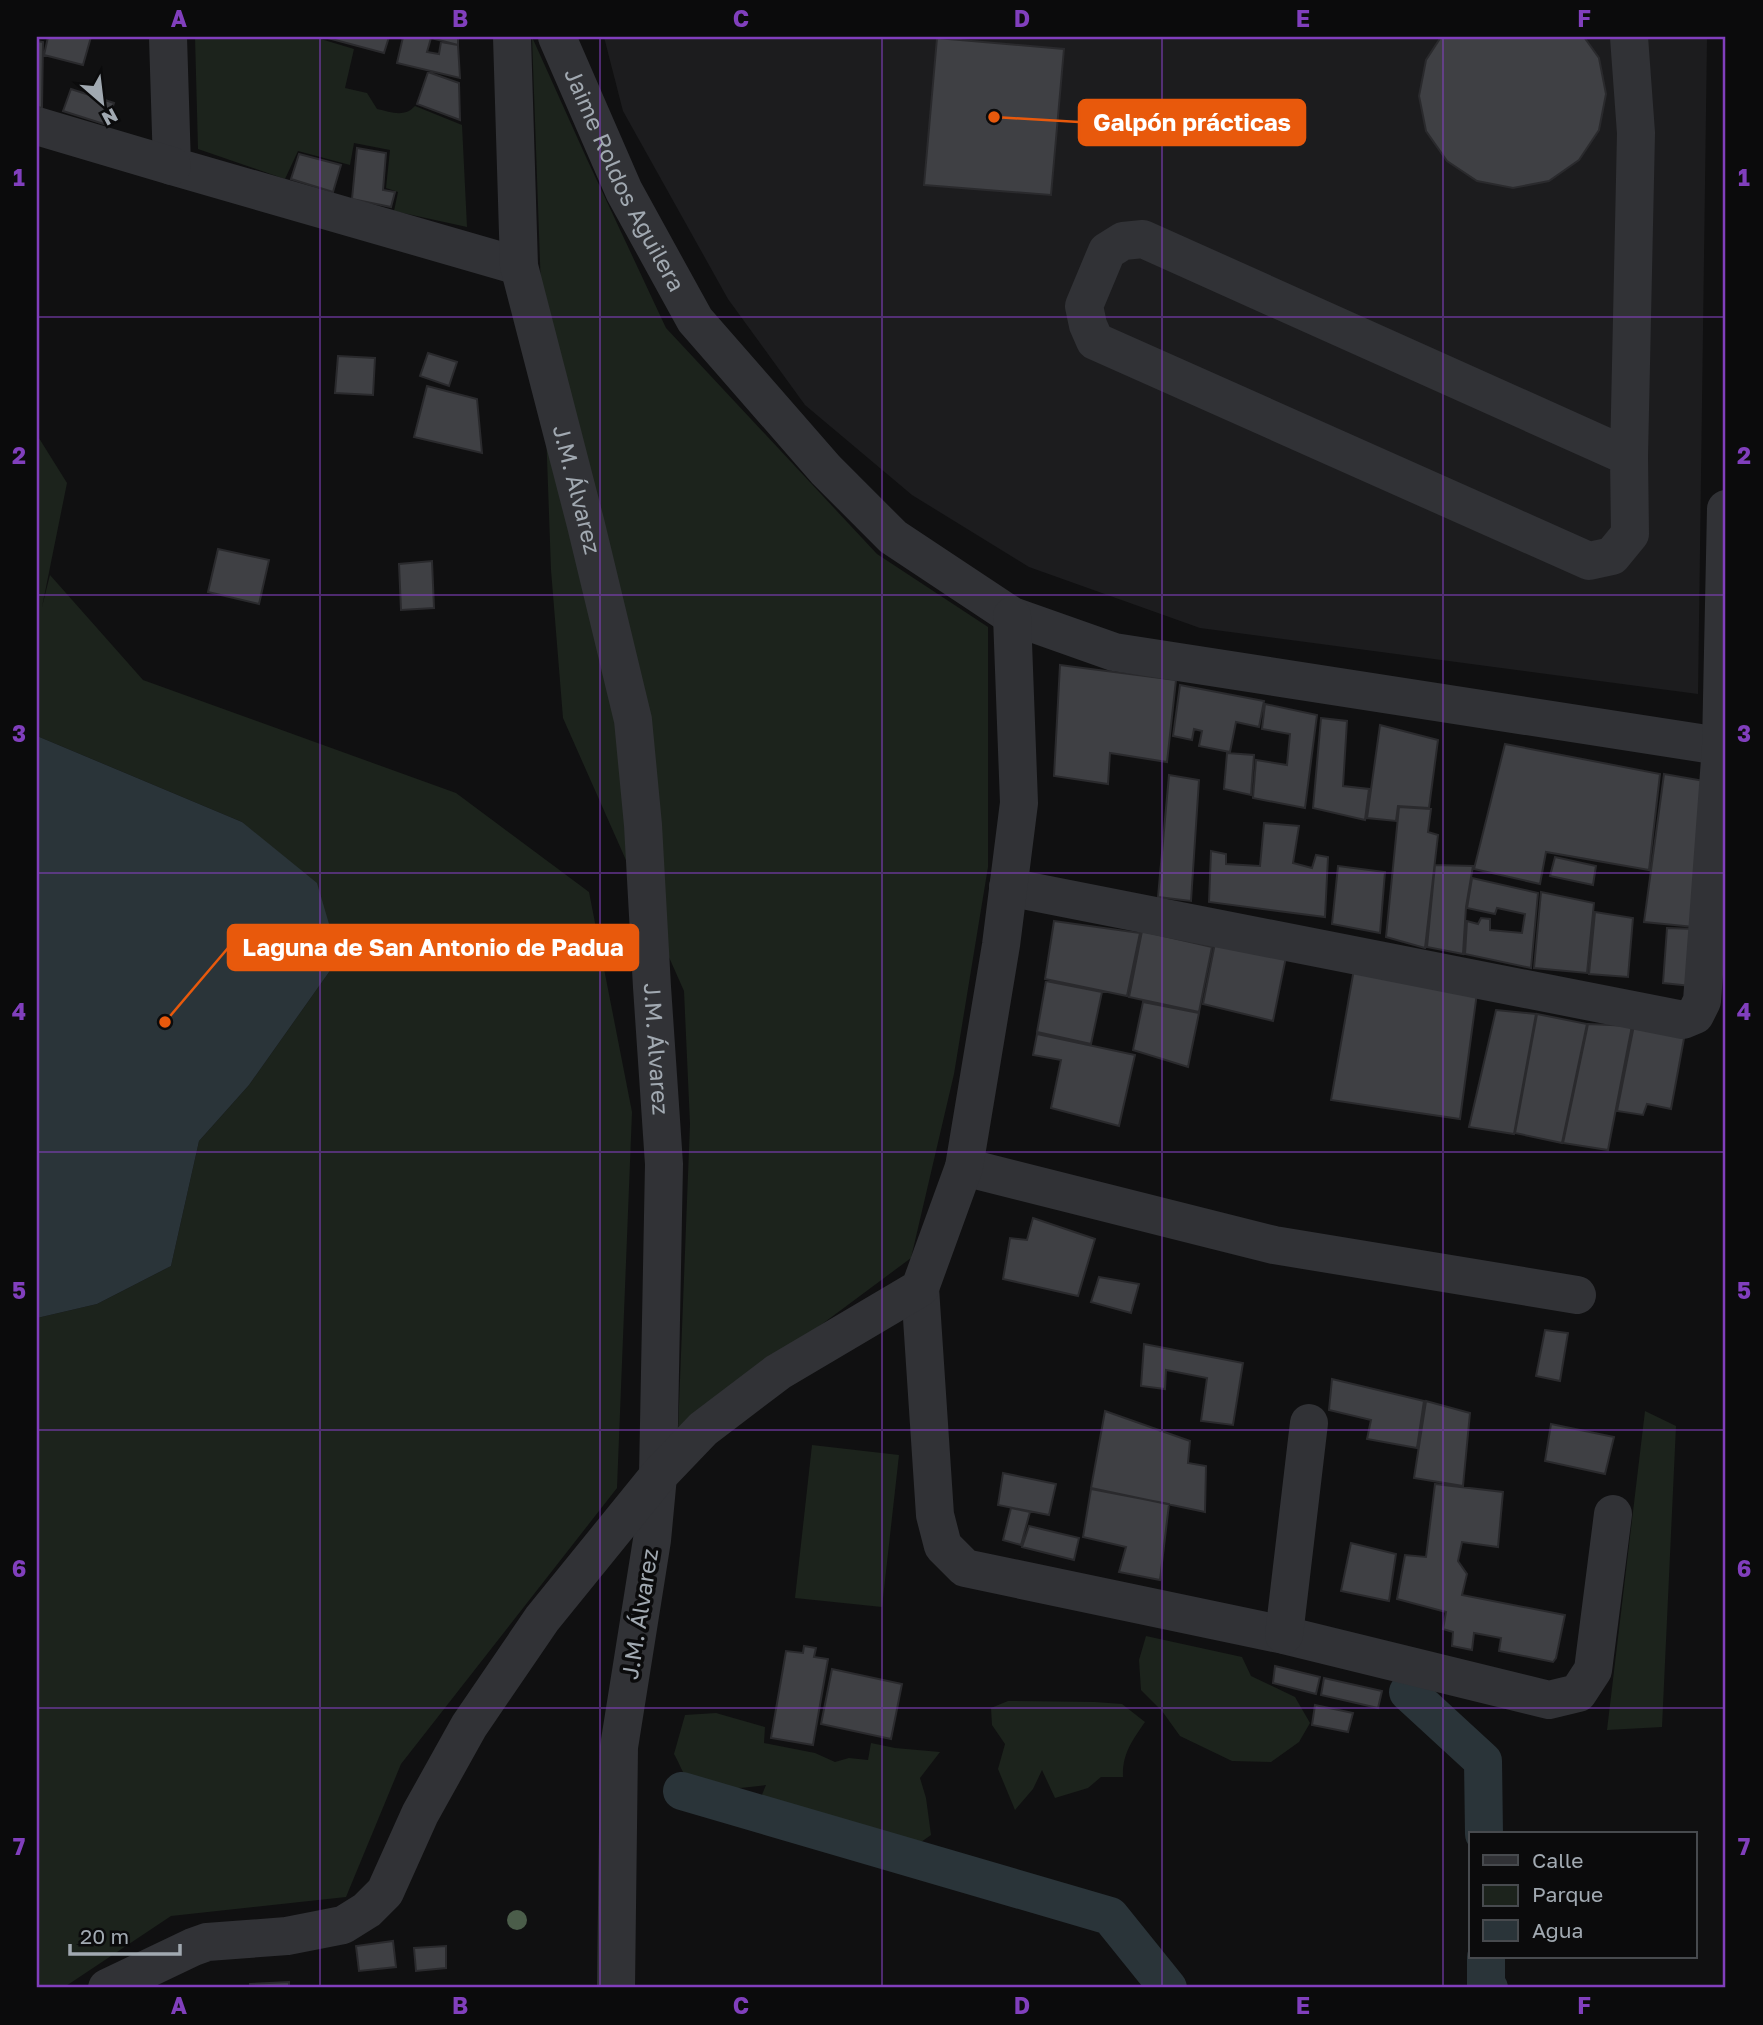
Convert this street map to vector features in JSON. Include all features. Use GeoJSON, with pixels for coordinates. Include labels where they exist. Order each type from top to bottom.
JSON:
{"type":"FeatureCollection","features":[{"type":"Feature","properties":{"kind":"street"},"geometry":{"type":"LineString","coordinates":[[168,37],[172,166]]}},
{"type":"Feature","properties":{"kind":"street","name":"J.M. Álvarez"},"geometry":{"type":"LineString","coordinates":[[512,37],[519,266],[633,720],[643,825],[664,1164],[658,1476],[652,1540],[619,1747],[616,1988]]}},
{"type":"Feature","properties":{"kind":"street","name":"Jaime Roldos Aguilera"},"geometry":{"type":"LineString","coordinates":[[558,37],[624,191],[695,320],[825,470],[893,537],[1012,616],[1114,652],[1724,747]]}},
{"type":"Feature","properties":{"kind":"street"},"geometry":{"type":"LineString","coordinates":[[1629,37],[1636,133],[1629,457],[1630,534],[1612,556],[1589,561],[1095,341],[1084,306],[1107,251],[1123,241],[1143,239],[1629,457]]}},
{"type":"Feature","properties":{"kind":"street"},"geometry":{"type":"LineString","coordinates":[[37,126],[519,266]]}},
{"type":"Feature","properties":{"kind":"street"},"geometry":{"type":"LineString","coordinates":[[1008,887],[1683,1020],[1695,1015],[1702,1001],[1724,747],[1726,509]]}},
{"type":"Feature","properties":{"kind":"street"},"geometry":{"type":"LineString","coordinates":[[1012,616],[1018,803],[1001,945],[964,1167],[920,1289],[935,1516],[943,1546],[965,1568],[1283,1635],[1549,1700],[1578,1693],[1593,1670],[1613,1514]]}},
{"type":"Feature","properties":{"kind":"street"},"geometry":{"type":"LineString","coordinates":[[964,1167],[1274,1245],[1577,1295]]}},
{"type":"Feature","properties":{"kind":"street"},"geometry":{"type":"LineString","coordinates":[[107,1988],[206,1942],[287,1936],[343,1925],[367,1910],[385,1892],[420,1814],[476,1716],[542,1619],[658,1476],[703,1429],[778,1372],[920,1289]]}},
{"type":"Feature","properties":{"kind":"street"},"geometry":{"type":"LineString","coordinates":[[1283,1635],[1309,1423]]}},
{"type":"Feature","properties":{"kind":"shaded area"},"geometry":{"type":"Polygon","coordinates":[[[604,37],[1707,37],[1698,694],[1200,628],[1029,567],[912,495],[805,405],[728,299],[623,111],[604,37]]]}},
{"type":"Feature","properties":{"kind":"green space"},"geometry":{"type":"Polygon","coordinates":[[[195,37],[314,37],[354,49],[345,88],[367,93],[377,109],[402,113],[415,106],[462,125],[467,227],[394,211],[398,192],[386,188],[390,150],[354,143],[350,165],[298,151],[285,179],[198,149],[195,37]]]}},
{"type":"Feature","properties":{"kind":"green space"},"geometry":{"type":"Polygon","coordinates":[[[532,37],[666,328],[877,554],[988,627],[988,867],[954,1074],[911,1258],[678,1431],[690,1124],[684,991],[563,718],[551,570],[532,37]]]}},
{"type":"Feature","properties":{"kind":"green space"},"geometry":{"type":"Polygon","coordinates":[[[37,435],[67,483],[42,607],[50,575],[143,680],[456,793],[589,892],[632,1112],[617,1488],[401,1764],[346,1897],[171,1916],[63,1988],[37,1988],[37,1318],[97,1304],[171,1266],[199,1141],[249,1085],[339,958],[242,822],[37,736],[37,435]]]}},
{"type":"Feature","properties":{"kind":"green space"},"geometry":{"type":"Polygon","coordinates":[[[1645,1411],[1676,1426],[1662,1727],[1607,1730],[1645,1411]]]}},
{"type":"Feature","properties":{"kind":"green space"},"geometry":{"type":"Polygon","coordinates":[[[812,1445],[899,1455],[882,1607],[795,1598],[812,1445]]]}},
{"type":"Feature","properties":{"kind":"green space"},"geometry":{"type":"Polygon","coordinates":[[[1146,1636],[1242,1657],[1251,1676],[1295,1697],[1310,1723],[1299,1742],[1271,1762],[1232,1761],[1180,1736],[1162,1711],[1141,1690],[1139,1660],[1146,1636]]]}},
{"type":"Feature","properties":{"kind":"green space"},"geometry":{"type":"Polygon","coordinates":[[[1008,1701],[1122,1704],[1145,1722],[1126,1754],[1123,1777],[1101,1777],[1088,1788],[1055,1798],[1042,1770],[1033,1789],[1015,1810],[998,1769],[1005,1744],[992,1725],[991,1708],[1008,1701]]]}},
{"type":"Feature","properties":{"kind":"green space"},"geometry":{"type":"Polygon","coordinates":[[[716,1713],[765,1727],[764,1743],[815,1753],[835,1762],[849,1758],[868,1760],[871,1743],[940,1752],[920,1778],[926,1798],[931,1835],[914,1847],[891,1842],[775,1811],[759,1802],[766,1785],[713,1788],[694,1783],[686,1777],[674,1754],[685,1715],[716,1713]]]}},
{"type":"Feature","properties":{"kind":"water"},"geometry":{"type":"Polygon","coordinates":[[[37,736],[242,822],[317,883],[339,958],[249,1085],[199,1141],[171,1266],[97,1304],[37,1318],[37,736]]]}},
{"type":"Feature","properties":{"kind":"building"},"geometry":{"type":"Polygon","coordinates":[[[48,37],[91,37],[83,65],[44,55],[48,37]]]}},
{"type":"Feature","properties":{"kind":"building"},"geometry":{"type":"Polygon","coordinates":[[[324,37],[389,37],[384,53],[324,37]]]}},
{"type":"Feature","properties":{"kind":"building"},"geometry":{"type":"Polygon","coordinates":[[[403,37],[431,38],[427,52],[439,54],[441,42],[458,45],[460,78],[397,63],[403,37]]]}},
{"type":"Feature","properties":{"kind":"building"},"geometry":{"type":"Polygon","coordinates":[[[425,37],[458,37],[458,45],[431,38],[425,37]]]}},
{"type":"Feature","properties":{"kind":"building"},"geometry":{"type":"Polygon","coordinates":[[[1441,37],[1584,37],[1599,58],[1606,94],[1599,130],[1579,160],[1549,181],[1513,188],[1477,181],[1447,161],[1426,131],[1419,96],[1426,60],[1441,37]]]}},
{"type":"Feature","properties":{"kind":"building"},"geometry":{"type":"Polygon","coordinates":[[[937,38],[1064,49],[1051,195],[924,185],[937,38]]]}},
{"type":"Feature","properties":{"kind":"building"},"geometry":{"type":"Polygon","coordinates":[[[37,41],[43,42],[42,108],[37,107],[37,41]]]}},
{"type":"Feature","properties":{"kind":"building"},"geometry":{"type":"Polygon","coordinates":[[[428,72],[459,83],[460,120],[417,104],[428,72]]]}},
{"type":"Feature","properties":{"kind":"building"},"geometry":{"type":"Polygon","coordinates":[[[71,89],[114,103],[107,125],[63,111],[71,89]]]}},
{"type":"Feature","properties":{"kind":"building"},"geometry":{"type":"Polygon","coordinates":[[[357,148],[386,153],[383,190],[395,192],[391,207],[352,199],[357,148]]]}},
{"type":"Feature","properties":{"kind":"building"},"geometry":{"type":"Polygon","coordinates":[[[299,154],[341,165],[333,192],[291,179],[299,154]]]}},
{"type":"Feature","properties":{"kind":"building"},"geometry":{"type":"Polygon","coordinates":[[[428,353],[457,362],[449,386],[420,376],[428,353]]]}},
{"type":"Feature","properties":{"kind":"building"},"geometry":{"type":"Polygon","coordinates":[[[338,356],[375,358],[373,395],[335,393],[338,356]]]}},
{"type":"Feature","properties":{"kind":"building"},"geometry":{"type":"Polygon","coordinates":[[[427,386],[477,399],[482,453],[414,437],[427,386]]]}},
{"type":"Feature","properties":{"kind":"building"},"geometry":{"type":"Polygon","coordinates":[[[218,549],[269,560],[259,604],[208,592],[218,549]]]}},
{"type":"Feature","properties":{"kind":"building"},"geometry":{"type":"Polygon","coordinates":[[[432,561],[434,608],[401,610],[399,564],[432,561]]]}},
{"type":"Feature","properties":{"kind":"building"},"geometry":{"type":"Polygon","coordinates":[[[1060,665],[1176,680],[1167,762],[1110,753],[1108,784],[1054,776],[1060,665]]]}},
{"type":"Feature","properties":{"kind":"building"},"geometry":{"type":"Polygon","coordinates":[[[1180,685],[1264,701],[1259,727],[1236,722],[1230,752],[1199,746],[1202,731],[1194,729],[1192,740],[1173,736],[1180,685]]]}},
{"type":"Feature","properties":{"kind":"building"},"geometry":{"type":"Polygon","coordinates":[[[1265,704],[1317,715],[1305,808],[1253,798],[1256,760],[1287,765],[1290,734],[1262,729],[1265,704]]]}},
{"type":"Feature","properties":{"kind":"building"},"geometry":{"type":"Polygon","coordinates":[[[1321,718],[1347,721],[1343,786],[1369,789],[1365,820],[1313,808],[1321,718]]]}},
{"type":"Feature","properties":{"kind":"building"},"geometry":{"type":"Polygon","coordinates":[[[1380,725],[1438,740],[1429,808],[1398,806],[1396,821],[1367,818],[1380,725]]]}},
{"type":"Feature","properties":{"kind":"building"},"geometry":{"type":"Polygon","coordinates":[[[1505,744],[1660,774],[1649,870],[1546,852],[1540,884],[1474,869],[1505,744]]]}},
{"type":"Feature","properties":{"kind":"building"},"geometry":{"type":"Polygon","coordinates":[[[1227,753],[1254,755],[1251,795],[1224,789],[1227,753]]]}},
{"type":"Feature","properties":{"kind":"building"},"geometry":{"type":"Polygon","coordinates":[[[1664,774],[1710,782],[1694,927],[1644,922],[1664,774]]]}},
{"type":"Feature","properties":{"kind":"building"},"geometry":{"type":"Polygon","coordinates":[[[1169,775],[1199,780],[1191,901],[1158,897],[1169,775]]]}},
{"type":"Feature","properties":{"kind":"building"},"geometry":{"type":"Polygon","coordinates":[[[1399,807],[1431,809],[1428,832],[1438,835],[1425,948],[1386,937],[1399,807]]]}},
{"type":"Feature","properties":{"kind":"building"},"geometry":{"type":"Polygon","coordinates":[[[1264,823],[1299,826],[1293,863],[1312,868],[1316,855],[1328,857],[1325,917],[1209,902],[1211,851],[1226,854],[1226,864],[1260,866],[1264,823]]]}},
{"type":"Feature","properties":{"kind":"building"},"geometry":{"type":"Polygon","coordinates":[[[1555,857],[1596,866],[1593,885],[1550,876],[1555,857]]]}},
{"type":"Feature","properties":{"kind":"building"},"geometry":{"type":"Polygon","coordinates":[[[1435,865],[1473,866],[1466,907],[1463,954],[1427,947],[1435,865]]]}},
{"type":"Feature","properties":{"kind":"building"},"geometry":{"type":"Polygon","coordinates":[[[1338,866],[1385,872],[1380,933],[1332,924],[1338,866]]]}},
{"type":"Feature","properties":{"kind":"building"},"geometry":{"type":"Polygon","coordinates":[[[1472,878],[1538,893],[1531,968],[1465,954],[1467,921],[1478,924],[1481,918],[1490,919],[1490,930],[1522,933],[1525,914],[1497,908],[1495,914],[1467,908],[1472,878]]]}},
{"type":"Feature","properties":{"kind":"building"},"geometry":{"type":"Polygon","coordinates":[[[1541,892],[1594,903],[1587,973],[1534,968],[1541,892]]]}},
{"type":"Feature","properties":{"kind":"building"},"geometry":{"type":"Polygon","coordinates":[[[1595,912],[1633,918],[1628,977],[1589,974],[1595,912]]]}},
{"type":"Feature","properties":{"kind":"building"},"geometry":{"type":"Polygon","coordinates":[[[1054,921],[1140,933],[1127,996],[1045,979],[1054,921]]]}},
{"type":"Feature","properties":{"kind":"building"},"geometry":{"type":"Polygon","coordinates":[[[1667,928],[1695,929],[1691,986],[1663,983],[1667,928]]]}},
{"type":"Feature","properties":{"kind":"building"},"geometry":{"type":"Polygon","coordinates":[[[1142,931],[1212,947],[1199,1012],[1129,997],[1142,931]]]}},
{"type":"Feature","properties":{"kind":"building"},"geometry":{"type":"Polygon","coordinates":[[[1215,943],[1286,957],[1273,1021],[1203,1004],[1215,943]]]}},
{"type":"Feature","properties":{"kind":"building"},"geometry":{"type":"Polygon","coordinates":[[[1354,969],[1477,993],[1460,1119],[1331,1100],[1354,969]]]}},
{"type":"Feature","properties":{"kind":"building"},"geometry":{"type":"Polygon","coordinates":[[[1046,981],[1102,992],[1091,1044],[1037,1032],[1046,981]]]}},
{"type":"Feature","properties":{"kind":"building"},"geometry":{"type":"Polygon","coordinates":[[[1143,1002],[1199,1013],[1188,1067],[1133,1050],[1143,1002]]]}},
{"type":"Feature","properties":{"kind":"building"},"geometry":{"type":"Polygon","coordinates":[[[1496,1010],[1536,1014],[1514,1134],[1469,1127],[1496,1010]]]}},
{"type":"Feature","properties":{"kind":"building"},"geometry":{"type":"Polygon","coordinates":[[[1537,1014],[1587,1024],[1562,1143],[1515,1133],[1537,1014]]]}},
{"type":"Feature","properties":{"kind":"building"},"geometry":{"type":"Polygon","coordinates":[[[1588,1024],[1632,1026],[1608,1150],[1563,1143],[1588,1024]]]}},
{"type":"Feature","properties":{"kind":"building"},"geometry":{"type":"Polygon","coordinates":[[[1634,1025],[1685,1033],[1671,1109],[1647,1104],[1643,1115],[1617,1111],[1634,1025]]]}},
{"type":"Feature","properties":{"kind":"building"},"geometry":{"type":"Polygon","coordinates":[[[1037,1034],[1135,1055],[1119,1126],[1051,1108],[1061,1060],[1033,1055],[1037,1034]]]}},
{"type":"Feature","properties":{"kind":"building"},"geometry":{"type":"Polygon","coordinates":[[[1033,1218],[1095,1239],[1078,1296],[1003,1279],[1010,1238],[1027,1240],[1033,1218]]]}},
{"type":"Feature","properties":{"kind":"building"},"geometry":{"type":"Polygon","coordinates":[[[1099,1277],[1139,1284],[1131,1313],[1091,1302],[1099,1277]]]}},
{"type":"Feature","properties":{"kind":"building"},"geometry":{"type":"Polygon","coordinates":[[[1545,1330],[1568,1333],[1560,1381],[1536,1376],[1545,1330]]]}},
{"type":"Feature","properties":{"kind":"building"},"geometry":{"type":"Polygon","coordinates":[[[1144,1344],[1243,1363],[1233,1425],[1201,1421],[1207,1378],[1166,1370],[1165,1389],[1141,1386],[1144,1344]]]}},
{"type":"Feature","properties":{"kind":"building"},"geometry":{"type":"Polygon","coordinates":[[[1332,1379],[1424,1401],[1417,1448],[1367,1439],[1371,1420],[1329,1410],[1332,1379]]]}},
{"type":"Feature","properties":{"kind":"building"},"geometry":{"type":"Polygon","coordinates":[[[1426,1401],[1470,1413],[1463,1486],[1414,1478],[1426,1401]]]}},
{"type":"Feature","properties":{"kind":"building"},"geometry":{"type":"Polygon","coordinates":[[[1105,1411],[1190,1441],[1188,1463],[1206,1466],[1205,1512],[1091,1488],[1105,1411]]]}},
{"type":"Feature","properties":{"kind":"building"},"geometry":{"type":"Polygon","coordinates":[[[1551,1424],[1614,1437],[1605,1474],[1545,1461],[1551,1424]]]}},
{"type":"Feature","properties":{"kind":"building"},"geometry":{"type":"Polygon","coordinates":[[[1003,1473],[1056,1484],[1049,1515],[998,1505],[1003,1473]]]}},
{"type":"Feature","properties":{"kind":"building"},"geometry":{"type":"Polygon","coordinates":[[[1435,1484],[1503,1492],[1498,1547],[1462,1542],[1458,1561],[1467,1574],[1462,1595],[1565,1615],[1553,1662],[1499,1651],[1501,1638],[1474,1633],[1472,1650],[1452,1646],[1453,1632],[1443,1629],[1446,1612],[1397,1599],[1405,1555],[1426,1557],[1435,1484]]]}},
{"type":"Feature","properties":{"kind":"building"},"geometry":{"type":"Polygon","coordinates":[[[1091,1489],[1169,1504],[1160,1580],[1119,1572],[1126,1547],[1083,1537],[1091,1489]]]}},
{"type":"Feature","properties":{"kind":"building"},"geometry":{"type":"Polygon","coordinates":[[[1011,1508],[1030,1512],[1021,1545],[1003,1540],[1011,1508]]]}},
{"type":"Feature","properties":{"kind":"building"},"geometry":{"type":"Polygon","coordinates":[[[1029,1526],[1079,1538],[1074,1560],[1022,1547],[1029,1526]]]}},
{"type":"Feature","properties":{"kind":"building"},"geometry":{"type":"Polygon","coordinates":[[[1351,1543],[1396,1554],[1389,1601],[1341,1591],[1351,1543]]]}},
{"type":"Feature","properties":{"kind":"building"},"geometry":{"type":"Polygon","coordinates":[[[804,1646],[816,1648],[814,1657],[828,1659],[813,1745],[771,1738],[786,1651],[803,1653],[804,1646]]]}},
{"type":"Feature","properties":{"kind":"building"},"geometry":{"type":"Polygon","coordinates":[[[1275,1666],[1320,1677],[1316,1694],[1273,1683],[1275,1666]]]}},
{"type":"Feature","properties":{"kind":"building"},"geometry":{"type":"Polygon","coordinates":[[[832,1669],[902,1684],[891,1739],[821,1724],[832,1669]]]}},
{"type":"Feature","properties":{"kind":"building"},"geometry":{"type":"Polygon","coordinates":[[[1324,1678],[1382,1691],[1378,1708],[1321,1695],[1324,1678]]]}},
{"type":"Feature","properties":{"kind":"building"},"geometry":{"type":"Polygon","coordinates":[[[1315,1705],[1353,1713],[1348,1732],[1312,1725],[1315,1705]]]}},
{"type":"Feature","properties":{"kind":"building"},"geometry":{"type":"Polygon","coordinates":[[[393,1941],[396,1967],[359,1971],[356,1946],[393,1941]]]}},
{"type":"Feature","properties":{"kind":"building"},"geometry":{"type":"Polygon","coordinates":[[[446,1946],[446,1968],[416,1971],[414,1948],[446,1946]]]}},
{"type":"Feature","properties":{"kind":"building"},"geometry":{"type":"Polygon","coordinates":[[[289,1982],[289,1988],[250,1988],[250,1984],[289,1982]]]}},
{"type":"Feature","properties":{"kind":"waterway"},"geometry":{"type":"LineString","coordinates":[[1408,1692],[1483,1761],[1484,1832]]}},
{"type":"Feature","properties":{"kind":"waterway"},"geometry":{"type":"LineString","coordinates":[[682,1791],[1110,1916],[1168,1988]]}},
{"type":"Feature","properties":{"kind":"waterway"},"geometry":{"type":"LineString","coordinates":[[1486,1958],[1486,1986],[1489,1988]]}},
{"type":"Feature","properties":{"kind":"place","name":"Galpón prácticas"},"geometry":{"type":"Point","coordinates":[994,117]}},
{"type":"Feature","properties":{"kind":"place","name":"Laguna de San Antonio de Padua"},"geometry":{"type":"Point","coordinates":[165,1022]}}]}
